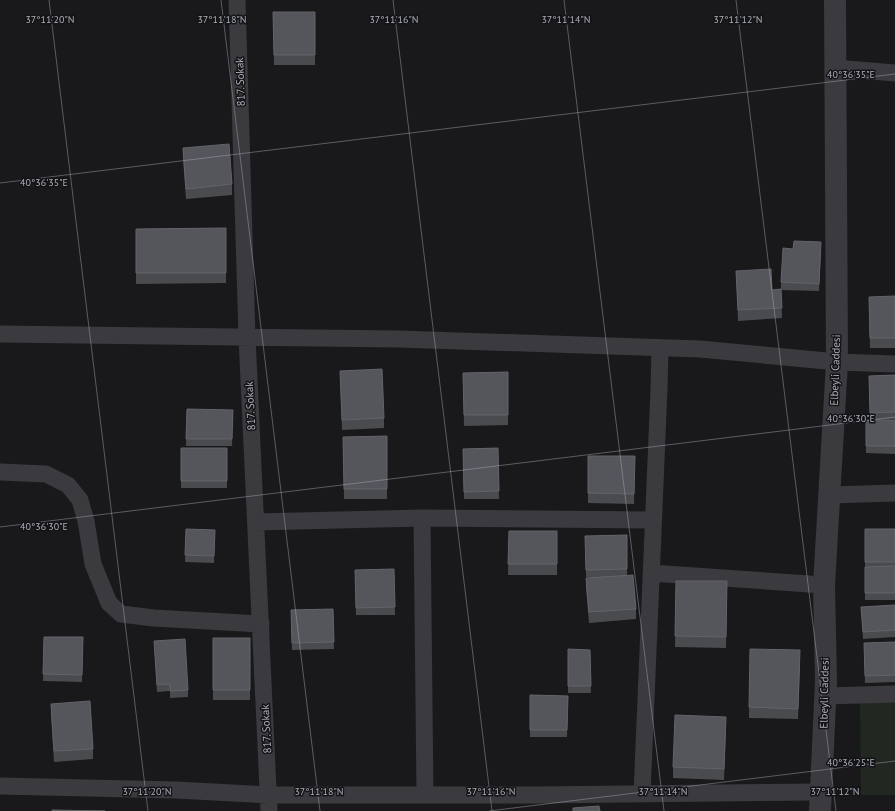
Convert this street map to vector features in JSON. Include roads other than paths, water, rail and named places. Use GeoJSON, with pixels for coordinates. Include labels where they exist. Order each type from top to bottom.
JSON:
{"type":"FeatureCollection","features":[{"type":"Feature","properties":{"kind":"street","name":"817. Sokak"},"geometry":{"type":"LineString","coordinates":[[238,0],[247,337],[269,803]]}},
{"type":"Feature","properties":{"kind":"street","name":"Elbeyli Caddesi"},"geometry":{"type":"LineString","coordinates":[[821,801],[825,696],[824,585],[837,362],[835,0]]}},
{"type":"Feature","properties":{"kind":"street"},"geometry":{"type":"LineString","coordinates":[[835,68],[895,73]]}},
{"type":"Feature","properties":{"kind":"street"},"geometry":{"type":"LineString","coordinates":[[0,334],[400,339],[700,349],[837,362],[895,364]]}},
{"type":"Feature","properties":{"kind":"street"},"geometry":{"type":"LineString","coordinates":[[642,794],[660,348]]}},
{"type":"Feature","properties":{"kind":"street"},"geometry":{"type":"LineString","coordinates":[[0,472],[46,474],[68,484],[80,500],[86,521],[93,564],[109,603],[121,614],[154,618],[261,624]]}},
{"type":"Feature","properties":{"kind":"street"},"geometry":{"type":"LineString","coordinates":[[830,495],[895,493]]}},
{"type":"Feature","properties":{"kind":"street"},"geometry":{"type":"LineString","coordinates":[[256,522],[422,518],[654,520]]}},
{"type":"Feature","properties":{"kind":"street"},"geometry":{"type":"LineString","coordinates":[[422,518],[425,795]]}},
{"type":"Feature","properties":{"kind":"street"},"geometry":{"type":"LineString","coordinates":[[651,573],[824,585]]}},
{"type":"Feature","properties":{"kind":"street"},"geometry":{"type":"LineString","coordinates":[[825,696],[895,694]]}},
{"type":"Feature","properties":{"kind":"street"},"geometry":{"type":"LineString","coordinates":[[0,786],[176,790],[269,803],[425,795],[642,794],[821,801]]}}]}
